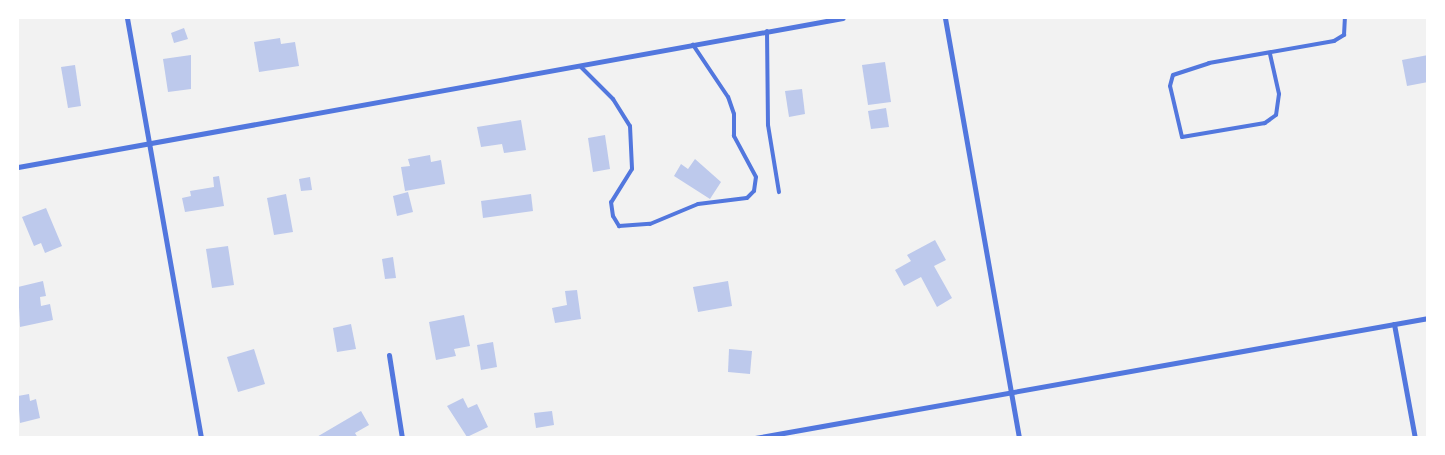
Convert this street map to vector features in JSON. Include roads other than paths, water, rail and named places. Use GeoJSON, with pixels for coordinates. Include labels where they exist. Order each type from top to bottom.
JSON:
{"type":"FeatureCollection","features":[{"type":"Feature","properties":{"kind":"street"},"geometry":{"type":"LineString","coordinates":[[127,18],[201,438]]}},
{"type":"Feature","properties":{"kind":"street"},"geometry":{"type":"LineString","coordinates":[[18,167],[843,18]]}},
{"type":"Feature","properties":{"kind":"street"},"geometry":{"type":"LineString","coordinates":[[945,18],[1019,438]]}},
{"type":"Feature","properties":{"kind":"street"},"geometry":{"type":"LineString","coordinates":[[755,438],[1428,318]]}},
{"type":"Feature","properties":{"kind":"street"},"geometry":{"type":"LineString","coordinates":[[1394,324],[1415,438]]}},
{"type":"Feature","properties":{"kind":"street"},"geometry":{"type":"LineString","coordinates":[[388,355],[402,438]]}},
{"type":"Feature","properties":{"kind":"lane"},"geometry":{"type":"LineString","coordinates":[[1270,54],[1279,94],[1276,115],[1265,123],[1182,137],[1170,86],[1173,75],[1209,63],[1270,54],[1334,41],[1344,35],[1345,18]]}},
{"type":"Feature","properties":{"kind":"lane"},"geometry":{"type":"LineString","coordinates":[[767,32],[768,125],[779,192]]}},
{"type":"Feature","properties":{"kind":"lane"},"geometry":{"type":"LineString","coordinates":[[580,66],[613,99],[630,126],[632,169],[611,202],[613,216],[619,226],[650,224],[698,204],[746,198],[754,191],[756,177],[734,136],[734,114],[728,97],[693,45]]}}]}
